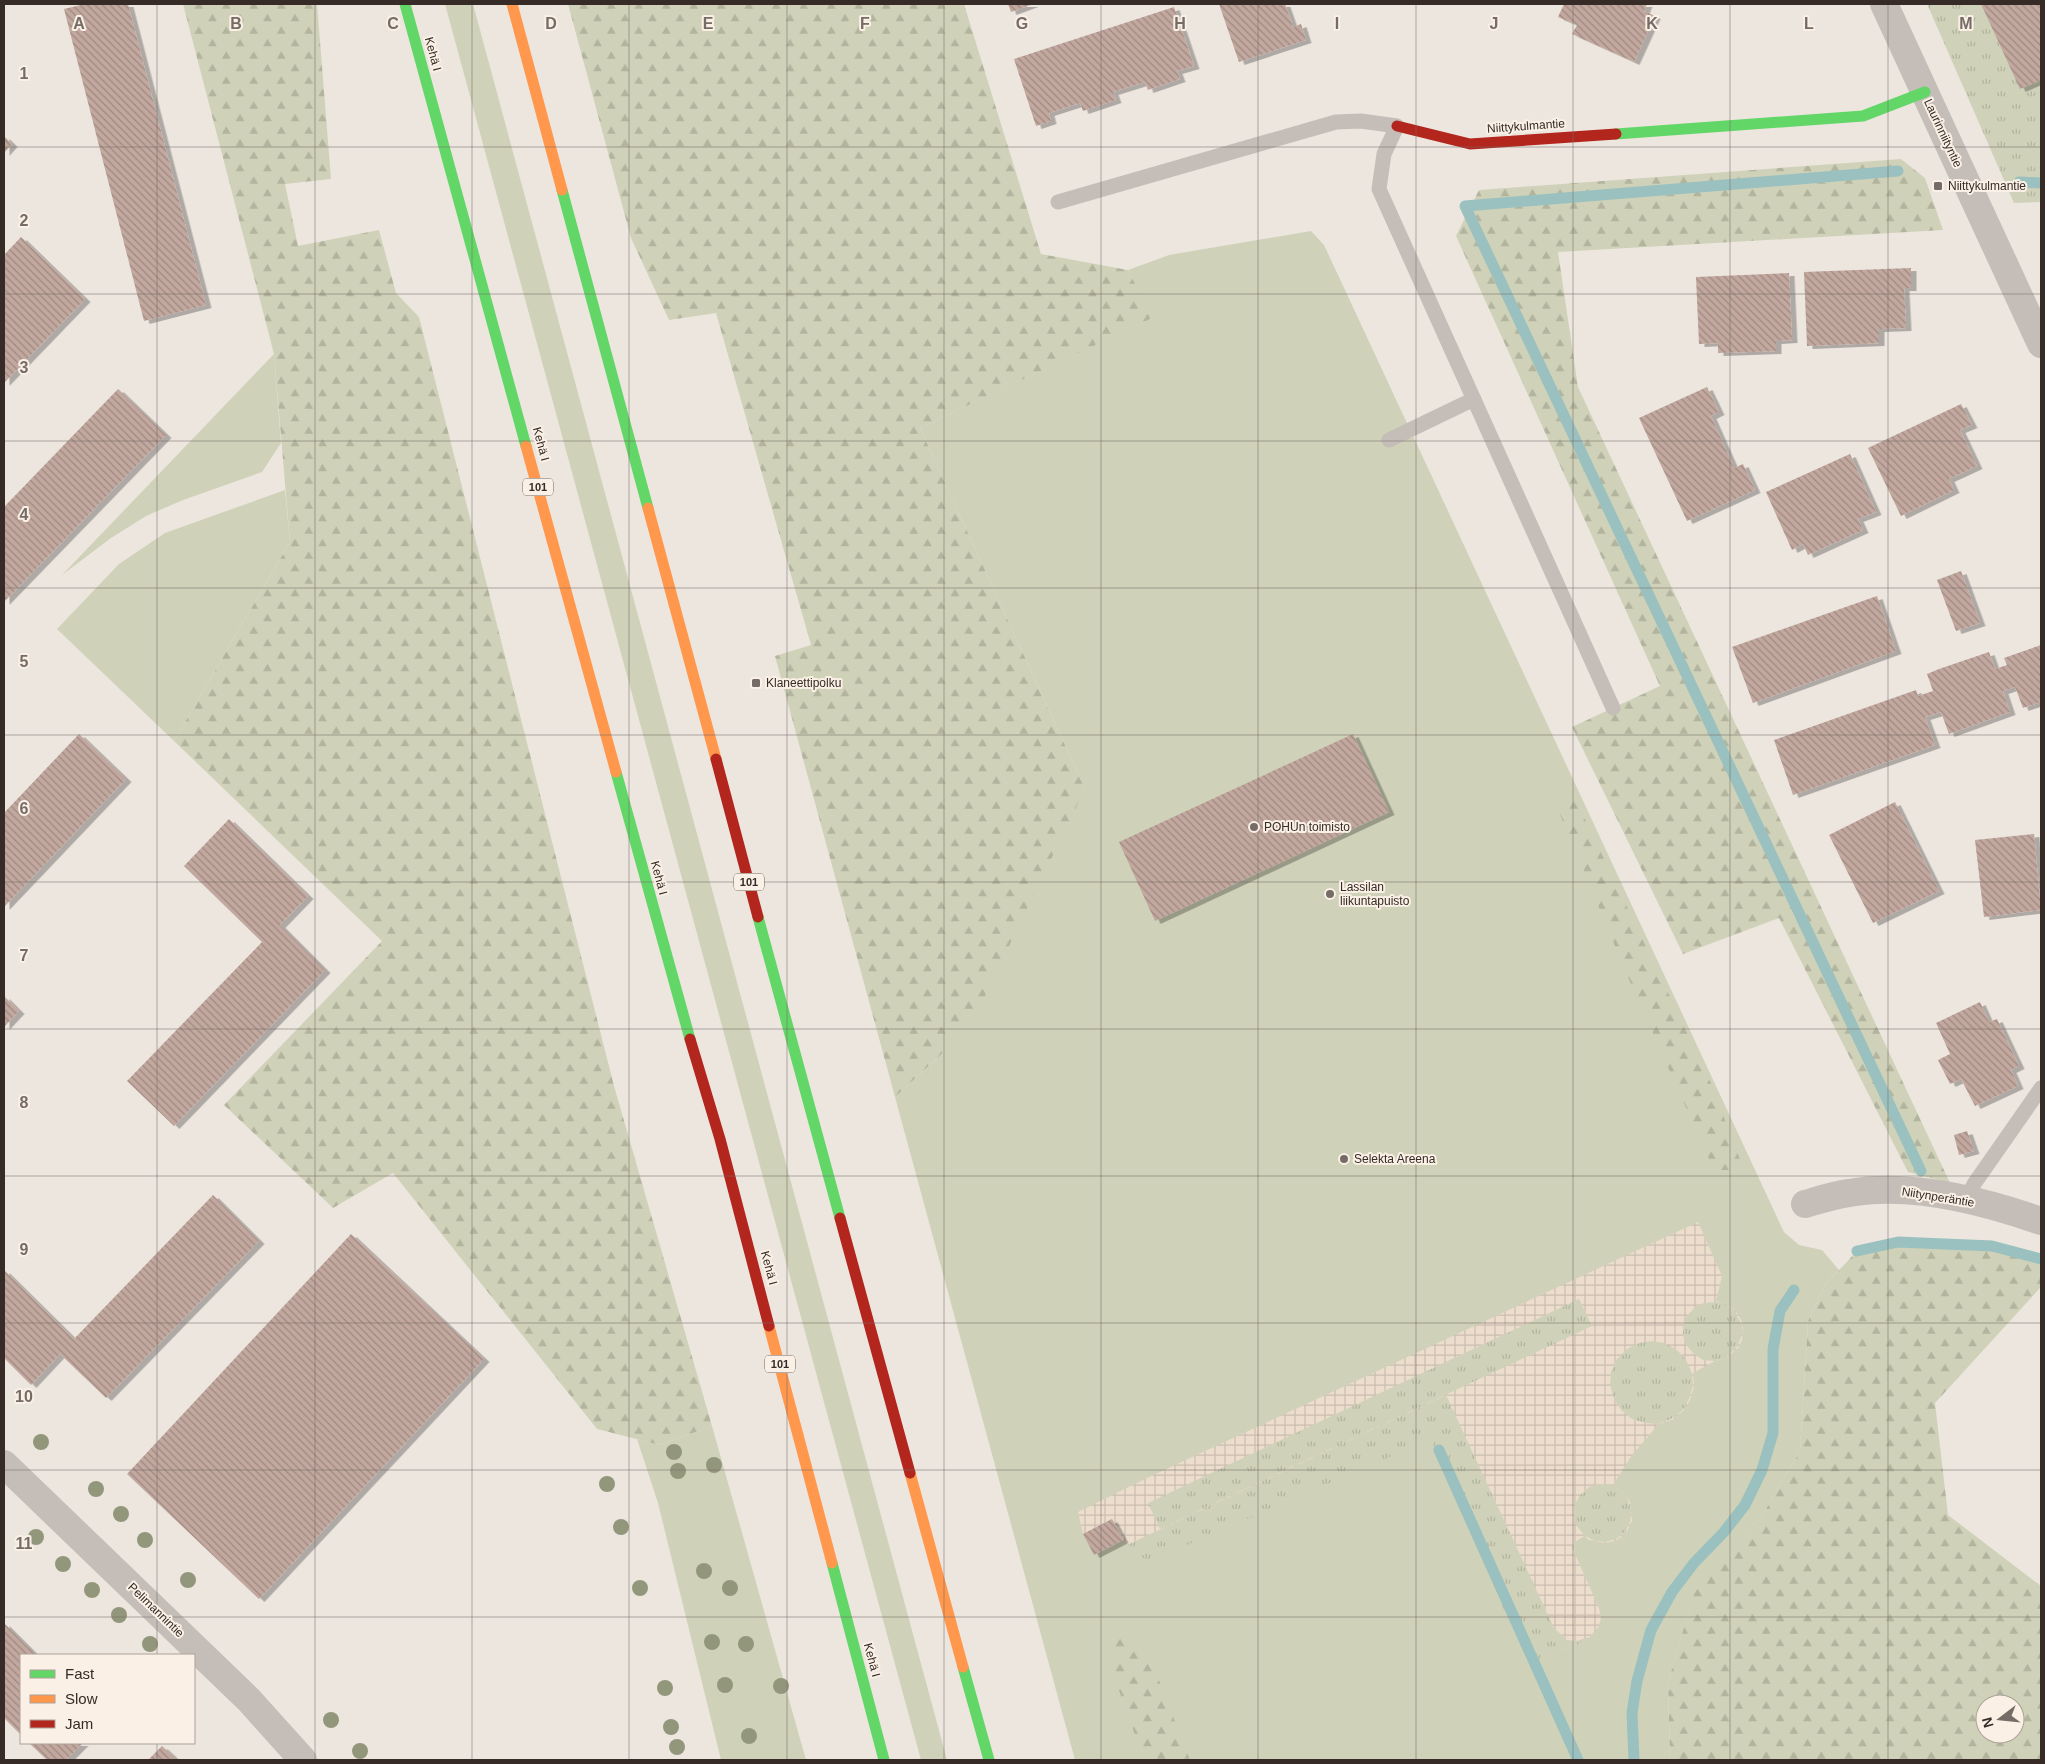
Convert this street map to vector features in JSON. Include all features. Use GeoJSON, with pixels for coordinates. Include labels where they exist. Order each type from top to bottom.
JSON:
{"type":"FeatureCollection","features":[{"type":"Feature","properties":{"kind":"main road","name":"Kehä I"},"geometry":{"type":"LineString","coordinates":[[405,4],[670,970],[720,1139],[884,1760]]}},
{"type":"Feature","properties":{"kind":"main road","name":"101"},"geometry":{"type":"LineString","coordinates":[[512,4],[798,1064],[989,1760]]}},
{"type":"Feature","properties":{"kind":"main road","name":"Niittykulmantie"},"geometry":{"type":"LineString","coordinates":[[1397,126],[1470,144],[1863,116],[1924,92]]}},
{"type":"Feature","properties":{"kind":"street","name":"Laurinniityntie"},"geometry":{"type":"LineString","coordinates":[[1884,4],[2041,344]]}},
{"type":"Feature","properties":{"kind":"street","name":"Niitynperäntie"},"geometry":{"type":"LineString","coordinates":[[1805,1204],[1850,1192],[1915,1191],[1966,1200],[2041,1221]]}},
{"type":"Feature","properties":{"kind":"street","name":"Pelimannintie"},"geometry":{"type":"LineString","coordinates":[[4,1464],[249,1700],[303,1760]]}},
{"type":"Feature","properties":{"kind":"lane"},"geometry":{"type":"LineString","coordinates":[[1058,202],[1336,122],[1351,120],[1397,126],[1384,154],[1379,189],[1613,708]]}},
{"type":"Feature","properties":{"kind":"lane"},"geometry":{"type":"LineString","coordinates":[[1389,440],[1474,399]]}},
{"type":"Feature","properties":{"kind":"lane"},"geometry":{"type":"LineString","coordinates":[[1966,1200],[1974,1184],[2041,1088]]}},
{"type":"Feature","properties":{"kind":"green space"},"geometry":{"type":"Polygon","coordinates":[[[183,4],[317,4],[331,179],[285,184],[298,246],[379,230],[396,293],[419,317],[614,1086],[712,1426],[660,1445],[597,1429],[393,1173],[333,1208],[224,1105],[382,941],[174,741],[290,542],[274,354],[183,4]]]}},
{"type":"Feature","properties":{"kind":"green space"},"geometry":{"type":"Polygon","coordinates":[[[445,4],[473,4],[947,1760],[921,1760],[445,4]]]}},
{"type":"Feature","properties":{"kind":"green space"},"geometry":{"type":"Polygon","coordinates":[[[568,4],[964,4],[1041,254],[1128,270],[1152,318],[920,428],[1085,789],[983,1000],[947,1049],[895,1097],[775,656],[811,645],[716,313],[669,320],[631,238],[568,4]]]}},
{"type":"Feature","properties":{"kind":"green space"},"geometry":{"type":"Polygon","coordinates":[[[1927,4],[2041,4],[2041,202],[2014,203],[1927,4]]]}},
{"type":"Feature","properties":{"kind":"green space"},"geometry":{"type":"Polygon","coordinates":[[[1901,159],[1925,178],[1943,230],[1558,252],[1578,387],[1950,1183],[1908,1172],[1779,918],[1683,954],[1572,727],[1660,686],[1456,236],[1479,190],[1901,159]]]}},
{"type":"Feature","properties":{"kind":"green space","name":"Lassilan liikuntapuisto"},"geometry":{"type":"Polygon","coordinates":[[[1311,231],[1324,245],[1784,1232],[1799,1245],[1822,1250],[1839,1270],[1825,1285],[1808,1321],[1800,1451],[1763,1514],[1695,1591],[1668,1682],[1670,1760],[1075,1760],[895,1097],[947,1049],[1085,789],[920,428],[1151,318],[1128,270],[1169,255],[1311,231]]]}},
{"type":"Feature","properties":{"kind":"green space"},"geometry":{"type":"Polygon","coordinates":[[[274,354],[281,443],[262,472],[183,500],[146,516],[111,538],[62,575],[274,354]]]}},
{"type":"Feature","properties":{"kind":"green space"},"geometry":{"type":"Polygon","coordinates":[[[285,490],[290,542],[174,741],[57,629],[119,564],[165,533],[285,490]]]}},
{"type":"Feature","properties":{"kind":"green space"},"geometry":{"type":"Polygon","coordinates":[[[1575,798],[1710,1081],[1744,1170],[1714,1170],[1633,989],[1559,812],[1575,798]]]}},
{"type":"Feature","properties":{"kind":"green space"},"geometry":{"type":"Polygon","coordinates":[[[1698,1222],[1722,1276],[1716,1301],[1734,1309],[1738,1315],[1743,1328],[1741,1341],[1734,1353],[1728,1357],[1711,1363],[1693,1373],[1692,1393],[1683,1411],[1672,1420],[1660,1423],[1650,1432],[1613,1485],[1625,1494],[1630,1502],[1633,1512],[1632,1522],[1628,1530],[1622,1536],[1613,1540],[1604,1542],[1594,1541],[1584,1536],[1571,1545],[1599,1608],[1601,1618],[1595,1632],[1545,1668],[1536,1680],[1496,1592],[1431,1439],[1148,1562],[1123,1540],[1112,1519],[1078,1512],[1147,1478],[1698,1222]]]}},
{"type":"Feature","properties":{"kind":"green space"},"geometry":{"type":"Polygon","coordinates":[[[1898,1242],[1992,1246],[2041,1259],[2041,1287],[1935,1403],[1948,1515],[2041,1586],[2041,1760],[1670,1760],[1668,1682],[1695,1590],[1763,1514],[1800,1451],[1808,1321],[1825,1285],[1857,1251],[1898,1242]]]}},
{"type":"Feature","properties":{"kind":"green space"},"geometry":{"type":"Polygon","coordinates":[[[712,1426],[806,1760],[721,1760],[658,1503],[637,1439],[660,1445],[712,1426]]]}},
{"type":"Feature","properties":{"kind":"green space"},"geometry":{"type":"Polygon","coordinates":[[[1118,1635],[1138,1640],[1155,1670],[1190,1760],[1144,1760],[1112,1671],[1110,1653],[1118,1635]]]}},
{"type":"Feature","properties":{"kind":"shaded area"},"geometry":{"type":"Polygon","coordinates":[[[1698,1222],[1722,1276],[1716,1301],[1721,1303],[1704,1303],[1695,1307],[1687,1316],[1683,1326],[1683,1336],[1687,1346],[1703,1360],[1714,1361],[1727,1357],[1737,1347],[1742,1335],[1742,1325],[1731,1307],[1734,1309],[1740,1318],[1743,1325],[1742,1340],[1739,1347],[1728,1357],[1715,1361],[1693,1373],[1694,1387],[1690,1400],[1683,1411],[1672,1420],[1659,1424],[1632,1455],[1613,1485],[1620,1490],[1611,1485],[1600,1484],[1589,1487],[1580,1495],[1575,1504],[1574,1516],[1577,1526],[1584,1535],[1594,1541],[1584,1536],[1571,1545],[1599,1608],[1601,1618],[1599,1626],[1590,1637],[1576,1641],[1567,1640],[1554,1628],[1446,1395],[1127,1545],[1112,1519],[1083,1534],[1078,1512],[1147,1478],[1698,1222]],[[1579,1299],[1148,1503],[1160,1529],[1592,1326],[1579,1299]],[[1652,1341],[1639,1343],[1627,1349],[1617,1359],[1611,1372],[1610,1385],[1614,1399],[1621,1410],[1632,1419],[1658,1424],[1671,1419],[1682,1411],[1689,1399],[1693,1386],[1692,1373],[1686,1360],[1677,1350],[1665,1343],[1652,1341]]]}},
{"type":"Feature","properties":{"kind":"shaded area"},"geometry":{"type":"Polygon","coordinates":[[[1631,1511],[1632,1521],[1626,1533],[1615,1541],[1604,1543],[1594,1541],[1605,1542],[1616,1539],[1625,1532],[1630,1522],[1631,1511]]]}},
{"type":"Feature","properties":{"kind":"building"},"geometry":{"type":"Polygon","coordinates":[[[85,4],[128,4],[206,305],[144,321],[64,9],[85,4]]]}},
{"type":"Feature","properties":{"kind":"building"},"geometry":{"type":"Polygon","coordinates":[[[1008,4],[1033,4],[1011,12],[1008,4]]]}},
{"type":"Feature","properties":{"kind":"building"},"geometry":{"type":"Polygon","coordinates":[[[1219,4],[1285,4],[1293,27],[1301,24],[1306,40],[1239,62],[1219,4]]]}},
{"type":"Feature","properties":{"kind":"building"},"geometry":{"type":"Polygon","coordinates":[[[1564,4],[1647,4],[1644,11],[1655,16],[1634,62],[1572,34],[1577,25],[1558,17],[1564,4]]]}},
{"type":"Feature","properties":{"kind":"building"},"geometry":{"type":"Polygon","coordinates":[[[1981,4],[2041,4],[2041,80],[2020,89],[1981,4]]]}},
{"type":"Feature","properties":{"kind":"building"},"geometry":{"type":"Polygon","coordinates":[[[1174,7],[1194,66],[1177,71],[1180,79],[1148,90],[1145,82],[1113,92],[1116,100],[1083,111],[1080,103],[1049,113],[1051,121],[1036,126],[1014,59],[1174,7]]]}},
{"type":"Feature","properties":{"kind":"building"},"geometry":{"type":"Polygon","coordinates":[[[4,136],[12,144],[4,153],[4,136]]]}},
{"type":"Feature","properties":{"kind":"building"},"geometry":{"type":"Polygon","coordinates":[[[21,237],[85,299],[4,383],[4,255],[21,237]]]}},
{"type":"Feature","properties":{"kind":"building"},"geometry":{"type":"Polygon","coordinates":[[[1911,268],[1911,288],[1904,288],[1906,328],[1879,329],[1879,343],[1807,346],[1804,272],[1911,268]]]}},
{"type":"Feature","properties":{"kind":"building"},"geometry":{"type":"Polygon","coordinates":[[[1789,273],[1792,340],[1776,341],[1776,351],[1718,353],[1718,343],[1699,344],[1696,277],[1789,273]]]}},
{"type":"Feature","properties":{"kind":"building"},"geometry":{"type":"Polygon","coordinates":[[[1707,387],[1719,412],[1711,416],[1734,468],[1743,464],[1755,490],[1687,521],[1639,418],[1707,387]]]}},
{"type":"Feature","properties":{"kind":"building"},"geometry":{"type":"Polygon","coordinates":[[[118,389],[166,435],[4,602],[4,507],[118,389]]]}},
{"type":"Feature","properties":{"kind":"building"},"geometry":{"type":"Polygon","coordinates":[[[1961,404],[1972,425],[1960,430],[1977,466],[1949,479],[1954,490],[1901,516],[1868,448],[1961,404]]]}},
{"type":"Feature","properties":{"kind":"building"},"geometry":{"type":"Polygon","coordinates":[[[1850,454],[1876,512],[1858,519],[1863,530],[1808,555],[1803,544],[1792,550],[1766,492],[1850,454]]]}},
{"type":"Feature","properties":{"kind":"building"},"geometry":{"type":"Polygon","coordinates":[[[1961,571],[1980,623],[1956,631],[1937,580],[1961,571]]]}},
{"type":"Feature","properties":{"kind":"building"},"geometry":{"type":"Polygon","coordinates":[[[1877,596],[1896,651],[1753,703],[1732,647],[1877,596]]]}},
{"type":"Feature","properties":{"kind":"building"},"geometry":{"type":"Polygon","coordinates":[[[2041,645],[2041,702],[2023,708],[2015,687],[2003,691],[2010,712],[1949,734],[1941,712],[1925,717],[1935,745],[1793,795],[1774,740],[1916,690],[1918,696],[1933,691],[1927,674],[1939,669],[1989,652],[1995,669],[2007,665],[2004,658],[2041,645]]]}},
{"type":"Feature","properties":{"kind":"building"},"geometry":{"type":"Polygon","coordinates":[[[79,734],[126,779],[4,907],[4,813],[79,734]]]}},
{"type":"Feature","properties":{"kind":"building","name":"POHUn toimisto"},"geometry":{"type":"Polygon","coordinates":[[[1353,734],[1389,812],[1155,921],[1119,842],[1353,734]]]}},
{"type":"Feature","properties":{"kind":"building"},"geometry":{"type":"Polygon","coordinates":[[[1895,802],[1939,891],[1873,923],[1829,835],[1895,802]]]}},
{"type":"Feature","properties":{"kind":"building"},"geometry":{"type":"Polygon","coordinates":[[[229,819],[308,896],[280,925],[325,970],[174,1126],[127,1081],[262,942],[184,866],[229,819]]]}},
{"type":"Feature","properties":{"kind":"building"},"geometry":{"type":"Polygon","coordinates":[[[2034,834],[2041,910],[1984,917],[1975,840],[2034,834]]]}},
{"type":"Feature","properties":{"kind":"building"},"geometry":{"type":"Polygon","coordinates":[[[4,996],[19,1011],[4,1027],[4,996]]]}},
{"type":"Feature","properties":{"kind":"building"},"geometry":{"type":"Polygon","coordinates":[[[1980,1002],[1989,1022],[1997,1019],[2019,1066],[2011,1070],[2018,1086],[1975,1106],[1961,1079],[1950,1084],[1938,1060],[1950,1054],[1936,1023],[1980,1002]]]}},
{"type":"Feature","properties":{"kind":"building"},"geometry":{"type":"Polygon","coordinates":[[[1967,1131],[1974,1151],[1959,1155],[1954,1135],[1967,1131]]]}},
{"type":"Feature","properties":{"kind":"building"},"geometry":{"type":"Polygon","coordinates":[[[213,1195],[259,1241],[106,1398],[60,1354],[31,1385],[4,1358],[4,1270],[74,1339],[213,1195]]]}},
{"type":"Feature","properties":{"kind":"building"},"geometry":{"type":"Polygon","coordinates":[[[351,1234],[484,1359],[259,1599],[127,1474],[351,1234]]]}},
{"type":"Feature","properties":{"kind":"building"},"geometry":{"type":"Polygon","coordinates":[[[1112,1519],[1123,1540],[1094,1555],[1083,1534],[1112,1519]]]}},
{"type":"Feature","properties":{"kind":"building"},"geometry":{"type":"Polygon","coordinates":[[[4,1623],[35,1654],[20,1654],[20,1734],[4,1718],[4,1623]]]}},
{"type":"Feature","properties":{"kind":"building"},"geometry":{"type":"Polygon","coordinates":[[[30,1744],[82,1744],[66,1760],[47,1760],[30,1744]]]}},
{"type":"Feature","properties":{"kind":"building"},"geometry":{"type":"Polygon","coordinates":[[[162,1746],[177,1760],[148,1760],[162,1746]]]}},
{"type":"Feature","properties":{"kind":"waterway"},"geometry":{"type":"LineString","coordinates":[[1898,171],[1465,206],[1921,1171]]}},
{"type":"Feature","properties":{"kind":"waterway"},"geometry":{"type":"LineString","coordinates":[[2019,182],[2041,183]]}},
{"type":"Feature","properties":{"kind":"waterway"},"geometry":{"type":"LineString","coordinates":[[1857,1251],[1898,1242],[1992,1246],[2041,1259]]}},
{"type":"Feature","properties":{"kind":"waterway"},"geometry":{"type":"LineString","coordinates":[[1634,1760],[1632,1713],[1637,1681],[1651,1630],[1672,1592],[1694,1563],[1724,1532],[1745,1505],[1762,1470],[1773,1433],[1773,1349],[1780,1311],[1794,1290]]}},
{"type":"Feature","properties":{"kind":"waterway"},"geometry":{"type":"LineString","coordinates":[[1439,1450],[1578,1760]]}},
{"type":"Feature","properties":{"kind":"traffic: fast"},"geometry":{"type":"LineString","coordinates":[[405,4],[526,446]]}},
{"type":"Feature","properties":{"kind":"traffic: fast"},"geometry":{"type":"LineString","coordinates":[[1616,134],[1863,116],[1925,92]]}},
{"type":"Feature","properties":{"kind":"traffic: fast"},"geometry":{"type":"LineString","coordinates":[[562,190],[648,508]]}},
{"type":"Feature","properties":{"kind":"traffic: fast"},"geometry":{"type":"LineString","coordinates":[[616,772],[690,1039]]}},
{"type":"Feature","properties":{"kind":"traffic: fast"},"geometry":{"type":"LineString","coordinates":[[758,917],[840,1218]]}},
{"type":"Feature","properties":{"kind":"traffic: fast"},"geometry":{"type":"LineString","coordinates":[[832,1563],[884,1760]]}},
{"type":"Feature","properties":{"kind":"traffic: fast"},"geometry":{"type":"LineString","coordinates":[[963,1667],[989,1760]]}},
{"type":"Feature","properties":{"kind":"traffic: slow"},"geometry":{"type":"LineString","coordinates":[[512,4],[562,190]]}},
{"type":"Feature","properties":{"kind":"traffic: slow"},"geometry":{"type":"LineString","coordinates":[[526,446],[616,772]]}},
{"type":"Feature","properties":{"kind":"traffic: slow"},"geometry":{"type":"LineString","coordinates":[[648,508],[716,759]]}},
{"type":"Feature","properties":{"kind":"traffic: slow"},"geometry":{"type":"LineString","coordinates":[[769,1326],[832,1563]]}},
{"type":"Feature","properties":{"kind":"traffic: slow"},"geometry":{"type":"LineString","coordinates":[[910,1473],[963,1667]]}},
{"type":"Feature","properties":{"kind":"traffic: jam"},"geometry":{"type":"LineString","coordinates":[[1397,126],[1470,144],[1616,134]]}},
{"type":"Feature","properties":{"kind":"traffic: jam"},"geometry":{"type":"LineString","coordinates":[[716,759],[758,917]]}},
{"type":"Feature","properties":{"kind":"traffic: jam"},"geometry":{"type":"LineString","coordinates":[[690,1039],[720,1139],[769,1326]]}},
{"type":"Feature","properties":{"kind":"traffic: jam"},"geometry":{"type":"LineString","coordinates":[[840,1218],[910,1473]]}},
{"type":"Feature","properties":{"kind":"place","name":"Niittykulmantie"},"geometry":{"type":"Point","coordinates":[1938,186]}},
{"type":"Feature","properties":{"kind":"place","name":"Klaneettipolku"},"geometry":{"type":"Point","coordinates":[756,683]}},
{"type":"Feature","properties":{"kind":"place","name":"POHUn toimisto"},"geometry":{"type":"Point","coordinates":[1254,827]}},
{"type":"Feature","properties":{"kind":"place","name":"Lassilan liikuntapuisto"},"geometry":{"type":"Point","coordinates":[1330,894]}},
{"type":"Feature","properties":{"kind":"place","name":"Selekta Areena"},"geometry":{"type":"Point","coordinates":[1344,1159]}}]}
